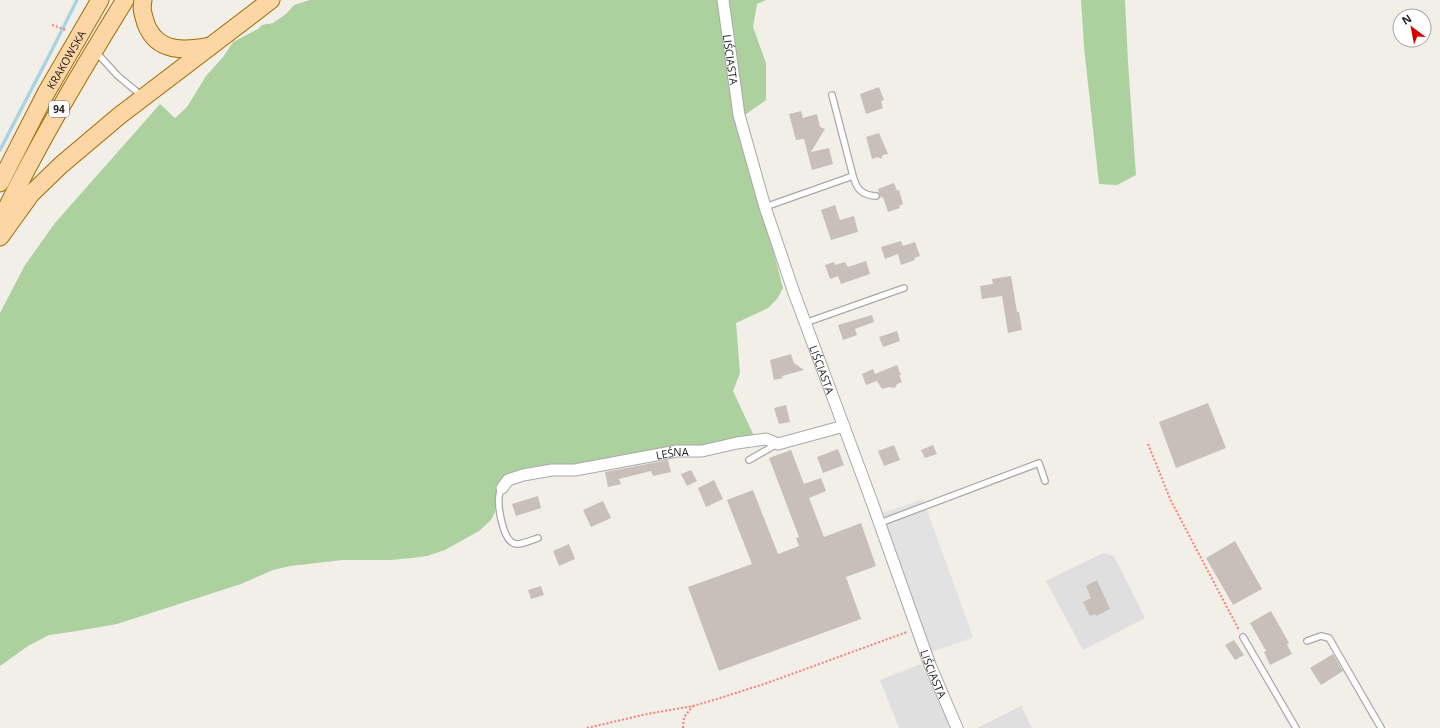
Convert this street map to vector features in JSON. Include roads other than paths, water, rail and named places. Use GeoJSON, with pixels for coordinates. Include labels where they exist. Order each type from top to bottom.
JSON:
{"type":"FeatureCollection","features":[{"type":"Feature","properties":{"kind":"main road","name":"KRAKOWSKA"},"geometry":{"type":"LineString","coordinates":[[0,183],[46,93],[100,0]]}},
{"type":"Feature","properties":{"kind":"main road","name":"94"},"geometry":{"type":"LineString","coordinates":[[0,222],[44,135],[125,0]]}},
{"type":"Feature","properties":{"kind":"main road"},"geometry":{"type":"LineString","coordinates":[[143,0],[141,9],[148,28],[156,40],[178,50],[192,50],[212,45]]}},
{"type":"Feature","properties":{"kind":"main road"},"geometry":{"type":"LineString","coordinates":[[0,237],[31,194],[61,165],[119,116],[271,0]]}},
{"type":"Feature","properties":{"kind":"street","name":"LIŚCIASTA"},"geometry":{"type":"LineString","coordinates":[[723,0],[739,115],[765,208],[805,323],[880,523],[930,665],[957,728]]}},
{"type":"Feature","properties":{"kind":"street","name":"LEŚNA"},"geometry":{"type":"LineString","coordinates":[[502,488],[508,480],[523,475],[552,470],[575,470],[677,451],[702,451],[737,443],[766,439],[778,444],[844,426]]}},
{"type":"Feature","properties":{"kind":"lane"},"geometry":{"type":"LineString","coordinates":[[94,50],[118,76],[144,98]]}},
{"type":"Feature","properties":{"kind":"lane"},"geometry":{"type":"LineString","coordinates":[[832,95],[856,186],[867,195],[876,196]]}},
{"type":"Feature","properties":{"kind":"lane"},"geometry":{"type":"LineString","coordinates":[[765,208],[853,176]]}},
{"type":"Feature","properties":{"kind":"lane"},"geometry":{"type":"LineString","coordinates":[[805,323],[904,288]]}},
{"type":"Feature","properties":{"kind":"lane"},"geometry":{"type":"LineString","coordinates":[[748,460],[778,444]]}},
{"type":"Feature","properties":{"kind":"lane"},"geometry":{"type":"LineString","coordinates":[[880,523],[1039,463],[1046,481]]}},
{"type":"Feature","properties":{"kind":"lane"},"geometry":{"type":"LineString","coordinates":[[502,488],[499,495],[499,504],[503,526],[508,538],[511,542],[517,544],[538,538]]}},
{"type":"Feature","properties":{"kind":"lane"},"geometry":{"type":"LineString","coordinates":[[1308,641],[1320,636],[1330,638],[1381,728]]}},
{"type":"Feature","properties":{"kind":"lane"},"geometry":{"type":"LineString","coordinates":[[1243,637],[1296,728]]}},
{"type":"Feature","properties":{"kind":"waterway"},"geometry":{"type":"LineString","coordinates":[[0,150],[77,0]]}}]}
